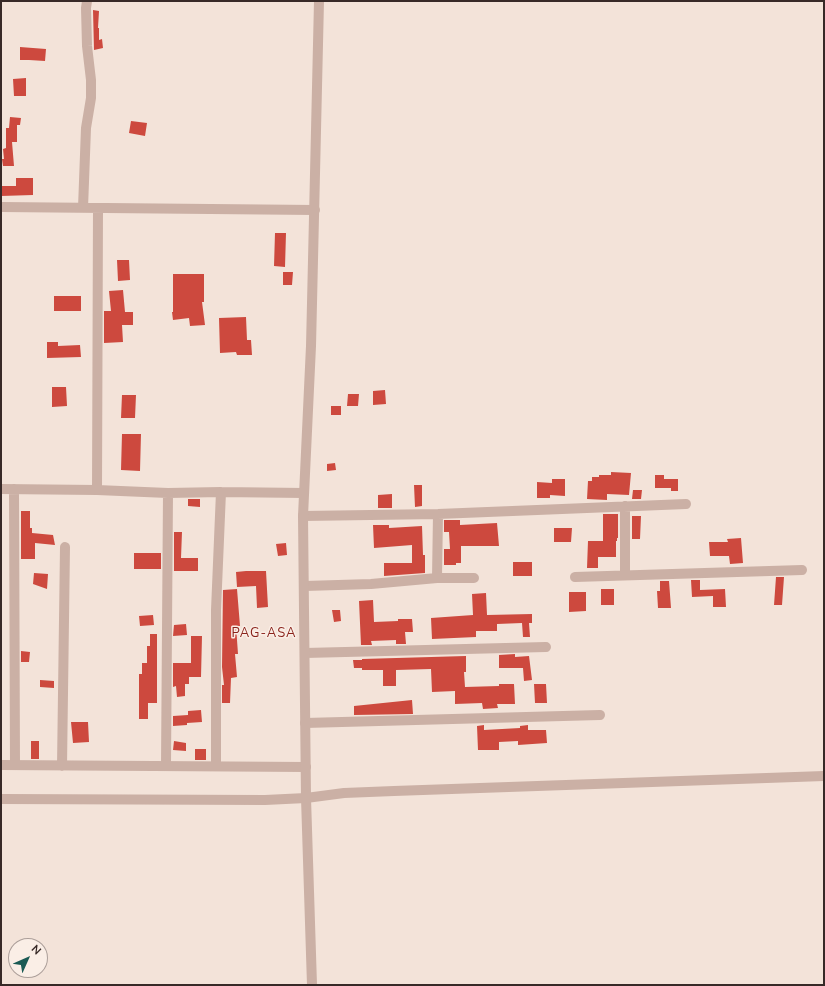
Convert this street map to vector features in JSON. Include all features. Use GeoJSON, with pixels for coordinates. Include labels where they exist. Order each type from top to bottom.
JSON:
{"type":"FeatureCollection","features":[{"type":"Feature","properties":{"kind":"street"},"geometry":{"type":"LineString","coordinates":[[83,208],[86,128],[91,98],[91,80],[87,46],[86,8],[88,1]]}},
{"type":"Feature","properties":{"kind":"street"},"geometry":{"type":"LineString","coordinates":[[312,985],[306,798],[305,586],[303,516],[311,346],[319,1]]}},
{"type":"Feature","properties":{"kind":"street"},"geometry":{"type":"LineString","coordinates":[[1,207],[315,210]]}},
{"type":"Feature","properties":{"kind":"street"},"geometry":{"type":"LineString","coordinates":[[97,490],[98,208]]}},
{"type":"Feature","properties":{"kind":"street"},"geometry":{"type":"LineString","coordinates":[[1,489],[97,490],[168,493],[304,493]]}},
{"type":"Feature","properties":{"kind":"street"},"geometry":{"type":"LineString","coordinates":[[14,489],[15,766]]}},
{"type":"Feature","properties":{"kind":"street"},"geometry":{"type":"LineString","coordinates":[[216,766],[216,610],[221,492]]}},
{"type":"Feature","properties":{"kind":"street"},"geometry":{"type":"LineString","coordinates":[[166,765],[168,493]]}},
{"type":"Feature","properties":{"kind":"street"},"geometry":{"type":"LineString","coordinates":[[303,516],[438,514],[686,504]]}},
{"type":"Feature","properties":{"kind":"street"},"geometry":{"type":"LineString","coordinates":[[625,506],[625,574]]}},
{"type":"Feature","properties":{"kind":"street"},"geometry":{"type":"LineString","coordinates":[[437,578],[438,514]]}},
{"type":"Feature","properties":{"kind":"street"},"geometry":{"type":"LineString","coordinates":[[62,766],[65,547]]}},
{"type":"Feature","properties":{"kind":"street"},"geometry":{"type":"LineString","coordinates":[[575,577],[625,574],[802,570]]}},
{"type":"Feature","properties":{"kind":"street"},"geometry":{"type":"LineString","coordinates":[[305,586],[371,584],[437,578],[474,578]]}},
{"type":"Feature","properties":{"kind":"street"},"geometry":{"type":"LineString","coordinates":[[305,653],[546,647]]}},
{"type":"Feature","properties":{"kind":"street"},"geometry":{"type":"LineString","coordinates":[[305,723],[600,715]]}},
{"type":"Feature","properties":{"kind":"street"},"geometry":{"type":"LineString","coordinates":[[1,765],[306,766]]}},
{"type":"Feature","properties":{"kind":"street"},"geometry":{"type":"LineString","coordinates":[[1,799],[265,800],[306,798],[344,793],[824,776]]}},
{"type":"Feature","properties":{"kind":"building"},"geometry":{"type":"Polygon","coordinates":[[[93,10],[99,11],[99,40],[102,39],[103,48],[94,50],[93,10]]]}},
{"type":"Feature","properties":{"kind":"building"},"geometry":{"type":"Polygon","coordinates":[[[20,47],[46,49],[45,61],[20,60],[20,47]]]}},
{"type":"Feature","properties":{"kind":"building"},"geometry":{"type":"Polygon","coordinates":[[[26,78],[26,96],[14,96],[13,79],[26,78]]]}},
{"type":"Feature","properties":{"kind":"building"},"geometry":{"type":"Polygon","coordinates":[[[10,117],[21,118],[20,125],[17,125],[17,142],[12,142],[14,166],[3,166],[3,149],[6,148],[6,128],[9,128],[10,117]]]}},
{"type":"Feature","properties":{"kind":"building"},"geometry":{"type":"Polygon","coordinates":[[[131,121],[147,123],[145,136],[129,133],[131,121]]]}},
{"type":"Feature","properties":{"kind":"building"},"geometry":{"type":"Polygon","coordinates":[[[16,178],[33,178],[33,195],[1,196],[1,186],[16,186],[16,178]]]}},
{"type":"Feature","properties":{"kind":"building"},"geometry":{"type":"Polygon","coordinates":[[[275,233],[286,233],[285,267],[274,266],[275,233]]]}},
{"type":"Feature","properties":{"kind":"building"},"geometry":{"type":"Polygon","coordinates":[[[117,260],[129,260],[130,280],[118,281],[117,260]]]}},
{"type":"Feature","properties":{"kind":"building"},"geometry":{"type":"Polygon","coordinates":[[[283,272],[293,272],[292,285],[283,285],[283,272]]]}},
{"type":"Feature","properties":{"kind":"building"},"geometry":{"type":"Polygon","coordinates":[[[173,274],[204,274],[204,302],[202,302],[205,325],[190,326],[189,318],[173,320],[173,274]]]}},
{"type":"Feature","properties":{"kind":"building"},"geometry":{"type":"Polygon","coordinates":[[[123,290],[125,312],[133,312],[133,325],[122,325],[123,342],[104,343],[104,311],[111,311],[109,291],[123,290]]]}},
{"type":"Feature","properties":{"kind":"building"},"geometry":{"type":"Polygon","coordinates":[[[54,296],[81,296],[81,311],[54,311],[54,296]]]}},
{"type":"Feature","properties":{"kind":"building"},"geometry":{"type":"Polygon","coordinates":[[[246,317],[247,340],[251,340],[252,355],[237,355],[236,352],[220,353],[219,318],[246,317]]]}},
{"type":"Feature","properties":{"kind":"building"},"geometry":{"type":"Polygon","coordinates":[[[47,342],[58,342],[58,346],[80,345],[81,357],[47,358],[47,342]]]}},
{"type":"Feature","properties":{"kind":"building"},"geometry":{"type":"Polygon","coordinates":[[[52,387],[66,387],[67,406],[52,407],[52,387]]]}},
{"type":"Feature","properties":{"kind":"building"},"geometry":{"type":"Polygon","coordinates":[[[385,390],[386,404],[373,405],[373,391],[385,390]]]}},
{"type":"Feature","properties":{"kind":"building"},"geometry":{"type":"Polygon","coordinates":[[[348,394],[359,394],[358,406],[347,406],[348,394]]]}},
{"type":"Feature","properties":{"kind":"building"},"geometry":{"type":"Polygon","coordinates":[[[122,395],[136,395],[135,418],[121,418],[122,395]]]}},
{"type":"Feature","properties":{"kind":"building"},"geometry":{"type":"Polygon","coordinates":[[[331,406],[341,406],[341,415],[331,415],[331,406]]]}},
{"type":"Feature","properties":{"kind":"building"},"geometry":{"type":"Polygon","coordinates":[[[122,434],[141,434],[140,471],[121,470],[122,434]]]}},
{"type":"Feature","properties":{"kind":"building"},"geometry":{"type":"Polygon","coordinates":[[[335,463],[336,470],[327,471],[327,464],[335,463]]]}},
{"type":"Feature","properties":{"kind":"building"},"geometry":{"type":"Polygon","coordinates":[[[611,472],[631,473],[629,495],[607,494],[607,500],[587,499],[588,481],[592,481],[592,477],[599,477],[599,475],[611,475],[611,472]]]}},
{"type":"Feature","properties":{"kind":"building"},"geometry":{"type":"Polygon","coordinates":[[[655,475],[664,475],[664,479],[678,479],[678,491],[671,491],[671,488],[655,488],[655,475]]]}},
{"type":"Feature","properties":{"kind":"building"},"geometry":{"type":"Polygon","coordinates":[[[552,479],[565,479],[565,496],[550,495],[550,498],[537,498],[537,482],[552,483],[552,479]]]}},
{"type":"Feature","properties":{"kind":"building"},"geometry":{"type":"Polygon","coordinates":[[[414,485],[422,485],[422,506],[415,507],[414,485]]]}},
{"type":"Feature","properties":{"kind":"building"},"geometry":{"type":"Polygon","coordinates":[[[633,490],[642,490],[641,499],[632,499],[633,490]]]}},
{"type":"Feature","properties":{"kind":"building"},"geometry":{"type":"Polygon","coordinates":[[[392,494],[392,508],[378,508],[378,495],[392,494]]]}},
{"type":"Feature","properties":{"kind":"building"},"geometry":{"type":"Polygon","coordinates":[[[188,499],[200,499],[200,507],[188,506],[188,499]]]}},
{"type":"Feature","properties":{"kind":"building"},"geometry":{"type":"Polygon","coordinates":[[[21,511],[30,511],[30,528],[32,528],[32,533],[53,535],[55,545],[35,543],[35,559],[21,559],[21,511]]]}},
{"type":"Feature","properties":{"kind":"building"},"geometry":{"type":"Polygon","coordinates":[[[603,514],[618,514],[616,557],[598,557],[598,568],[587,568],[588,541],[603,541],[603,514]]]}},
{"type":"Feature","properties":{"kind":"building"},"geometry":{"type":"Polygon","coordinates":[[[632,516],[641,516],[640,539],[632,539],[632,516]]]}},
{"type":"Feature","properties":{"kind":"building"},"geometry":{"type":"Polygon","coordinates":[[[444,520],[460,520],[460,525],[497,523],[499,546],[461,546],[461,563],[456,563],[456,565],[444,565],[444,549],[450,549],[449,532],[444,532],[444,520]]]}},
{"type":"Feature","properties":{"kind":"building"},"geometry":{"type":"Polygon","coordinates":[[[373,525],[389,525],[389,528],[422,526],[425,573],[384,576],[384,563],[412,563],[412,545],[374,548],[373,525]]]}},
{"type":"Feature","properties":{"kind":"building"},"geometry":{"type":"Polygon","coordinates":[[[554,528],[572,528],[571,542],[554,542],[554,528]]]}},
{"type":"Feature","properties":{"kind":"building"},"geometry":{"type":"Polygon","coordinates":[[[174,532],[182,532],[181,558],[198,558],[198,571],[174,571],[174,532]]]}},
{"type":"Feature","properties":{"kind":"building"},"geometry":{"type":"Polygon","coordinates":[[[741,538],[743,563],[730,564],[729,556],[710,556],[709,542],[728,542],[727,539],[741,538]]]}},
{"type":"Feature","properties":{"kind":"building"},"geometry":{"type":"Polygon","coordinates":[[[286,543],[287,555],[278,556],[276,544],[286,543]]]}},
{"type":"Feature","properties":{"kind":"building"},"geometry":{"type":"Polygon","coordinates":[[[134,553],[161,553],[161,569],[134,569],[134,553]]]}},
{"type":"Feature","properties":{"kind":"building"},"geometry":{"type":"Polygon","coordinates":[[[513,562],[532,562],[532,576],[513,576],[513,562]]]}},
{"type":"Feature","properties":{"kind":"building"},"geometry":{"type":"Polygon","coordinates":[[[266,571],[268,607],[257,608],[256,586],[237,587],[236,572],[266,571]]]}},
{"type":"Feature","properties":{"kind":"building"},"geometry":{"type":"Polygon","coordinates":[[[34,573],[48,574],[47,589],[33,584],[34,573]]]}},
{"type":"Feature","properties":{"kind":"building"},"geometry":{"type":"Polygon","coordinates":[[[776,577],[784,577],[782,605],[774,605],[776,577]]]}},
{"type":"Feature","properties":{"kind":"building"},"geometry":{"type":"Polygon","coordinates":[[[691,580],[700,580],[700,590],[725,589],[726,607],[713,607],[713,596],[692,597],[691,580]]]}},
{"type":"Feature","properties":{"kind":"building"},"geometry":{"type":"Polygon","coordinates":[[[660,581],[669,581],[671,608],[658,608],[657,591],[660,591],[660,581]]]}},
{"type":"Feature","properties":{"kind":"building"},"geometry":{"type":"Polygon","coordinates":[[[237,589],[240,626],[236,626],[238,654],[235,654],[237,677],[231,678],[230,703],[222,703],[222,685],[224,685],[222,667],[223,590],[237,589]]]}},
{"type":"Feature","properties":{"kind":"building"},"geometry":{"type":"Polygon","coordinates":[[[601,589],[614,589],[614,605],[601,605],[601,589]]]}},
{"type":"Feature","properties":{"kind":"building"},"geometry":{"type":"Polygon","coordinates":[[[569,592],[586,592],[586,611],[569,612],[569,592]]]}},
{"type":"Feature","properties":{"kind":"building"},"geometry":{"type":"Polygon","coordinates":[[[486,593],[487,615],[532,614],[532,623],[529,623],[530,637],[523,637],[522,623],[497,624],[497,631],[476,631],[476,637],[432,639],[431,618],[473,615],[472,594],[486,593]]]}},
{"type":"Feature","properties":{"kind":"building"},"geometry":{"type":"Polygon","coordinates":[[[373,600],[374,622],[412,619],[413,632],[405,632],[406,644],[396,644],[396,640],[371,641],[372,645],[361,645],[359,601],[373,600]]]}},
{"type":"Feature","properties":{"kind":"building"},"geometry":{"type":"Polygon","coordinates":[[[332,610],[340,610],[341,621],[334,622],[332,610]]]}},
{"type":"Feature","properties":{"kind":"building"},"geometry":{"type":"Polygon","coordinates":[[[153,615],[154,625],[140,626],[139,616],[153,615]]]}},
{"type":"Feature","properties":{"kind":"building"},"geometry":{"type":"Polygon","coordinates":[[[186,624],[187,635],[173,636],[174,625],[186,624]]]}},
{"type":"Feature","properties":{"kind":"building"},"geometry":{"type":"Polygon","coordinates":[[[150,634],[157,634],[157,703],[148,703],[148,719],[139,719],[139,674],[142,674],[142,663],[147,663],[147,646],[150,646],[150,634]]]}},
{"type":"Feature","properties":{"kind":"building"},"geometry":{"type":"Polygon","coordinates":[[[191,636],[202,636],[201,677],[189,677],[189,684],[185,684],[185,696],[177,697],[176,686],[173,687],[173,663],[191,663],[191,636]]]}},
{"type":"Feature","properties":{"kind":"building"},"geometry":{"type":"Polygon","coordinates":[[[21,651],[30,652],[29,662],[21,662],[21,651]]]}},
{"type":"Feature","properties":{"kind":"building"},"geometry":{"type":"Polygon","coordinates":[[[515,654],[515,657],[529,656],[532,680],[524,681],[523,668],[499,668],[499,655],[515,654]]]}},
{"type":"Feature","properties":{"kind":"building"},"geometry":{"type":"Polygon","coordinates":[[[466,656],[466,672],[464,672],[465,687],[514,684],[515,704],[497,704],[498,708],[483,709],[482,703],[455,704],[455,691],[432,692],[431,669],[396,670],[396,686],[383,686],[383,670],[362,670],[362,668],[354,668],[353,660],[362,659],[466,656]]]}},
{"type":"Feature","properties":{"kind":"building"},"geometry":{"type":"Polygon","coordinates":[[[40,680],[54,681],[54,688],[40,687],[40,680]]]}},
{"type":"Feature","properties":{"kind":"building"},"geometry":{"type":"Polygon","coordinates":[[[534,684],[546,684],[547,703],[535,703],[534,684]]]}},
{"type":"Feature","properties":{"kind":"building"},"geometry":{"type":"Polygon","coordinates":[[[412,700],[413,714],[354,715],[354,706],[412,700]]]}},
{"type":"Feature","properties":{"kind":"building"},"geometry":{"type":"Polygon","coordinates":[[[201,710],[202,722],[173,726],[173,716],[188,715],[188,711],[201,710]]]}},
{"type":"Feature","properties":{"kind":"building"},"geometry":{"type":"Polygon","coordinates":[[[71,722],[88,722],[89,742],[73,743],[71,722]]]}},
{"type":"Feature","properties":{"kind":"building"},"geometry":{"type":"Polygon","coordinates":[[[484,725],[484,730],[520,728],[520,726],[528,725],[528,730],[546,730],[547,743],[518,745],[518,741],[499,742],[499,750],[478,750],[477,726],[484,725]]]}},
{"type":"Feature","properties":{"kind":"building"},"geometry":{"type":"Polygon","coordinates":[[[31,741],[39,741],[39,759],[31,759],[31,741]]]}},
{"type":"Feature","properties":{"kind":"building"},"geometry":{"type":"Polygon","coordinates":[[[174,741],[186,743],[186,751],[173,750],[174,741]]]}},
{"type":"Feature","properties":{"kind":"building"},"geometry":{"type":"Polygon","coordinates":[[[195,749],[206,749],[206,760],[195,760],[195,749]]]}},
{"type":"Feature","properties":{"kind":"district","name":"PAG-ASA"},"geometry":{"type":"Point","coordinates":[264,634]}}]}
